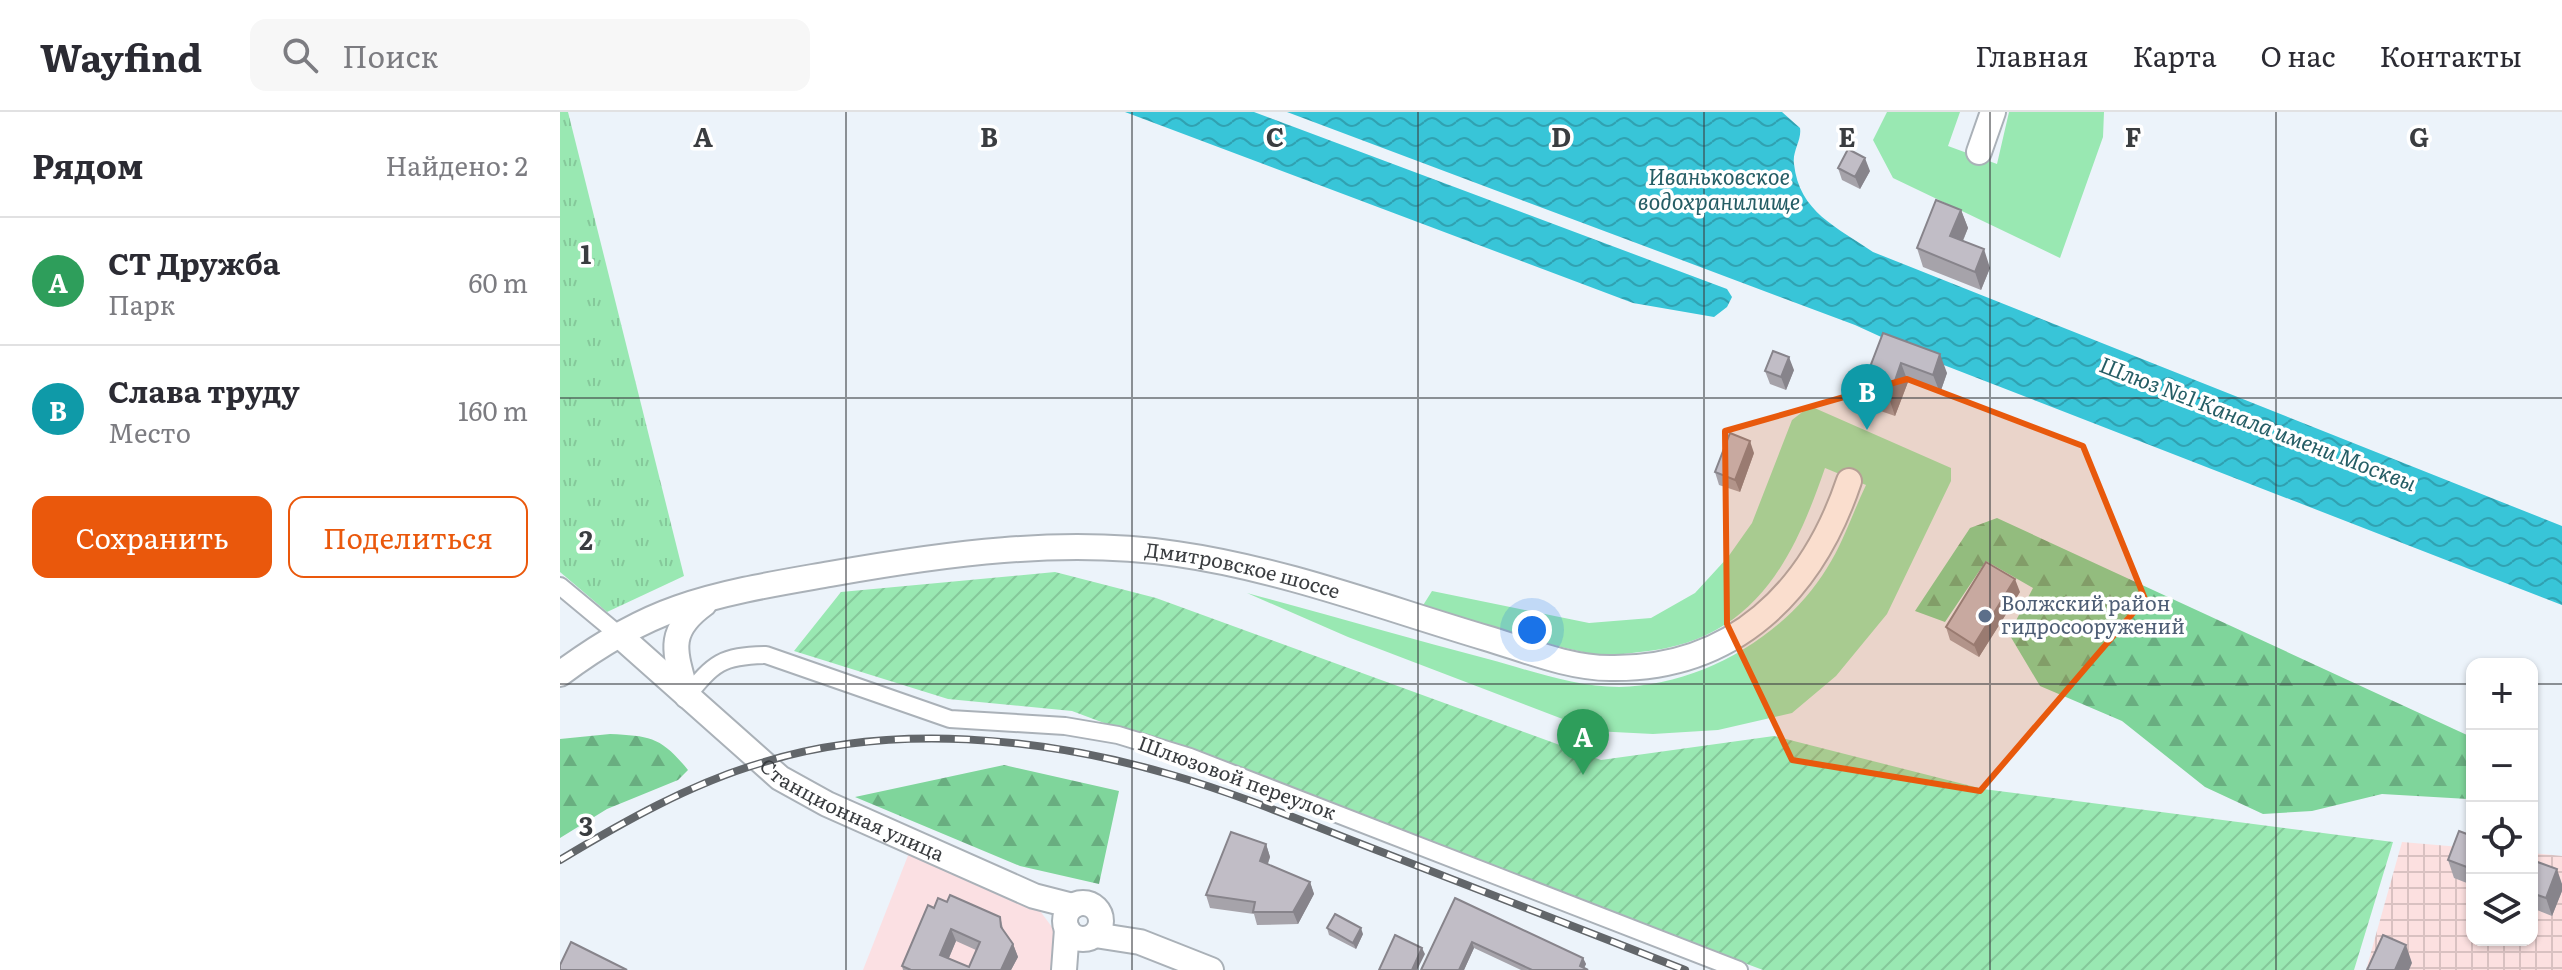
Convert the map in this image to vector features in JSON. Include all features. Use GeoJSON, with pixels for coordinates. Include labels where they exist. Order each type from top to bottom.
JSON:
{"type":"FeatureCollection","features":[{"type":"Feature","properties":{"kind":"street"},"geometry":{"type":"LineString","coordinates":[[1979,152],[1993,112]]}},
{"type":"Feature","properties":{"kind":"street","name":"Дмитровское шоссе"},"geometry":{"type":"LineString","coordinates":[[560,674],[619,635],[674,609],[715,597],[905,561],[1066,547],[1123,549],[1236,565],[1572,663],[1638,667],[1699,653],[1729,639],[1777,605],[1815,558],[1834,526],[1849,481]]}},
{"type":"Feature","properties":{"kind":"street"},"geometry":{"type":"LineString","coordinates":[[560,586],[619,635]]}},
{"type":"Feature","properties":{"kind":"street"},"geometry":{"type":"LineString","coordinates":[[687,696],[674,648],[681,623],[715,597]]}},
{"type":"Feature","properties":{"kind":"street","name":"Станционная улица"},"geometry":{"type":"LineString","coordinates":[[619,635],[760,763],[801,791],[1034,896],[1082,925],[1140,942],[1211,970]]}},
{"type":"Feature","properties":{"kind":"street","name":"Шлюзовой переулок"},"geometry":{"type":"LineString","coordinates":[[687,696],[713,665],[744,655],[766,655],[950,719],[1065,726],[1118,735],[1190,757],[1739,970]]}},
{"type":"Feature","properties":{"kind":"street"},"geometry":{"type":"LineString","coordinates":[[1065,970],[1082,925]]}},
{"type":"Feature","properties":{"kind":"highlighted area"},"geometry":{"type":"Polygon","coordinates":[[[1907,379],[2083,446],[2145,599],[1980,791],[1792,760],[1727,624],[1725,431],[1907,379]]]}},
{"type":"Feature","properties":{"kind":"shaded area"},"geometry":{"type":"Polygon","coordinates":[[[2402,842],[2466,847],[2466,946],[2538,946],[2538,854],[2562,856],[2562,970],[2366,970],[2402,842]]]}},
{"type":"Feature","properties":{"kind":"shaded area"},"geometry":{"type":"Polygon","coordinates":[[[909,853],[1040,911],[1055,931],[1055,970],[863,970],[909,853]]]}},
{"type":"Feature","properties":{"kind":"green space"},"geometry":{"type":"Polygon","coordinates":[[[560,112],[568,112],[684,576],[607,612],[560,572],[560,112]]]}},
{"type":"Feature","properties":{"kind":"green space"},"geometry":{"type":"Polygon","coordinates":[[[1887,112],[1960,112],[1948,146],[1997,164],[2009,112],[2104,112],[2103,137],[2060,258],[1893,178],[1873,140],[1887,112]]]}},
{"type":"Feature","properties":{"kind":"green space"},"geometry":{"type":"Polygon","coordinates":[[[1810,406],[1951,468],[1951,481],[1887,614],[1836,676],[1792,713],[1718,730],[1653,734],[1594,731],[1348,637],[1247,593],[1569,681],[1619,687],[1679,678],[1737,653],[1788,616],[1827,568],[1866,485],[1825,468],[1798,536],[1762,592],[1739,615],[1712,633],[1679,645],[1619,655],[1598,655],[1422,607],[1432,591],[1589,623],[1651,618],[1695,593],[1728,557],[1752,523],[1792,420],[1810,406]]]}},
{"type":"Feature","properties":{"kind":"green space"},"geometry":{"type":"Polygon","coordinates":[[[1997,518],[2466,735],[2466,799],[2382,794],[2312,811],[2263,814],[2205,787],[2122,721],[2040,686],[2009,634],[2033,588],[1986,561],[1945,622],[1915,611],[1970,528],[1997,518]]]}},
{"type":"Feature","properties":{"kind":"green space"},"geometry":{"type":"Polygon","coordinates":[[[1055,572],[1156,598],[1601,760],[1774,736],[1983,789],[2393,842],[2354,970],[1763,970],[1072,711],[948,699],[794,651],[841,592],[1055,572]]]}},
{"type":"Feature","properties":{"kind":"green space"},"geometry":{"type":"Polygon","coordinates":[[[610,734],[654,740],[688,770],[678,780],[607,809],[560,838],[560,739],[610,734]]]}},
{"type":"Feature","properties":{"kind":"green space"},"geometry":{"type":"Polygon","coordinates":[[[1004,765],[1119,791],[1099,884],[1020,866],[855,797],[1004,765]]]}},
{"type":"Feature","properties":{"kind":"water"},"geometry":{"type":"Polygon","coordinates":[[[1125,112],[1254,112],[1727,289],[1732,297],[1727,307],[1714,317],[1633,303],[1125,112]]]}},
{"type":"Feature","properties":{"kind":"water"},"geometry":{"type":"Polygon","coordinates":[[[1287,112],[1782,112],[1800,128],[1794,164],[1803,194],[1822,217],[1873,252],[2562,526],[2562,605],[1936,362],[1855,325],[1287,112]]]}},
{"type":"Feature","properties":{"kind":"building"},"geometry":{"type":"Polygon","coordinates":[[[1848,149],[1865,158],[1855,177],[1838,168],[1848,149]]]}},
{"type":"Feature","properties":{"kind":"building"},"geometry":{"type":"Polygon","coordinates":[[[1936,200],[1961,210],[1950,236],[1984,249],[1975,272],[1917,248],[1936,200]]]}},
{"type":"Feature","properties":{"kind":"building"},"geometry":{"type":"Polygon","coordinates":[[[1883,333],[1940,354],[1933,375],[1901,363],[1889,398],[1862,388],[1883,333]]]}},
{"type":"Feature","properties":{"kind":"building"},"geometry":{"type":"Polygon","coordinates":[[[1773,351],[1789,357],[1781,377],[1765,371],[1773,351]]]}},
{"type":"Feature","properties":{"kind":"building"},"geometry":{"type":"Polygon","coordinates":[[[1730,433],[1750,441],[1735,480],[1715,472],[1730,433]]]}},
{"type":"Feature","properties":{"kind":"building","name":"Волжский район гидросооружений"},"geometry":{"type":"Polygon","coordinates":[[[1986,562],[2015,579],[1974,645],[1946,627],[1986,562]]]}},
{"type":"Feature","properties":{"kind":"building"},"geometry":{"type":"Polygon","coordinates":[[[2459,831],[2466,834],[2466,867],[2448,860],[2459,831]]]}},
{"type":"Feature","properties":{"kind":"building"},"geometry":{"type":"Polygon","coordinates":[[[1231,832],[1266,844],[1260,861],[1310,882],[1293,912],[1253,912],[1255,902],[1206,895],[1231,832]]]}},
{"type":"Feature","properties":{"kind":"building"},"geometry":{"type":"Polygon","coordinates":[[[2538,862],[2557,869],[2546,898],[2538,895],[2538,862]]]}},
{"type":"Feature","properties":{"kind":"building"},"geometry":{"type":"Polygon","coordinates":[[[950,895],[1000,917],[1001,927],[1013,944],[1001,970],[911,970],[902,966],[928,905],[934,908],[938,898],[947,902],[950,895]],[[951,929],[940,955],[969,967],[980,942],[951,929]]]}},
{"type":"Feature","properties":{"kind":"building"},"geometry":{"type":"Polygon","coordinates":[[[1455,898],[1583,958],[1580,966],[1588,970],[1532,970],[1472,942],[1459,970],[1421,970],[1455,898]]]}},
{"type":"Feature","properties":{"kind":"building"},"geometry":{"type":"Polygon","coordinates":[[[1335,914],[1361,928],[1353,943],[1327,928],[1335,914]]]}},
{"type":"Feature","properties":{"kind":"building"},"geometry":{"type":"Polygon","coordinates":[[[1395,935],[1422,948],[1412,970],[1379,970],[1395,935]]]}},
{"type":"Feature","properties":{"kind":"building"},"geometry":{"type":"Polygon","coordinates":[[[2383,935],[2406,945],[2395,970],[2367,970],[2383,935]]]}},
{"type":"Feature","properties":{"kind":"building"},"geometry":{"type":"Polygon","coordinates":[[[571,942],[627,970],[560,970],[571,942]]]}},
{"type":"Feature","properties":{"kind":"railway"},"geometry":{"type":"LineString","coordinates":[[560,860],[633,818],[708,782],[761,763],[811,750],[862,742],[914,739],[967,739],[1020,744],[1123,762],[1226,792],[1685,970]]}},
{"type":"Feature","properties":{"kind":"place","name":"Слава труду"},"geometry":{"type":"Point","coordinates":[1867,430]}},
{"type":"Feature","properties":{"kind":"place","name":"Волжский район гидросооружений"},"geometry":{"type":"Point","coordinates":[1985,616]}},
{"type":"Feature","properties":{"kind":"place","name":"СТ Дружба"},"geometry":{"type":"Point","coordinates":[1583,775]}},
{"type":"Feature","properties":{"kind":"water label","name":"Иваньковское водохранилище"},"geometry":{"type":"Point","coordinates":[1719,190]}},
{"type":"Feature","properties":{"kind":"water label","name":"Шлюз №1 Канала имени Москвы"},"geometry":{"type":"Point","coordinates":[2258,424]}}]}
